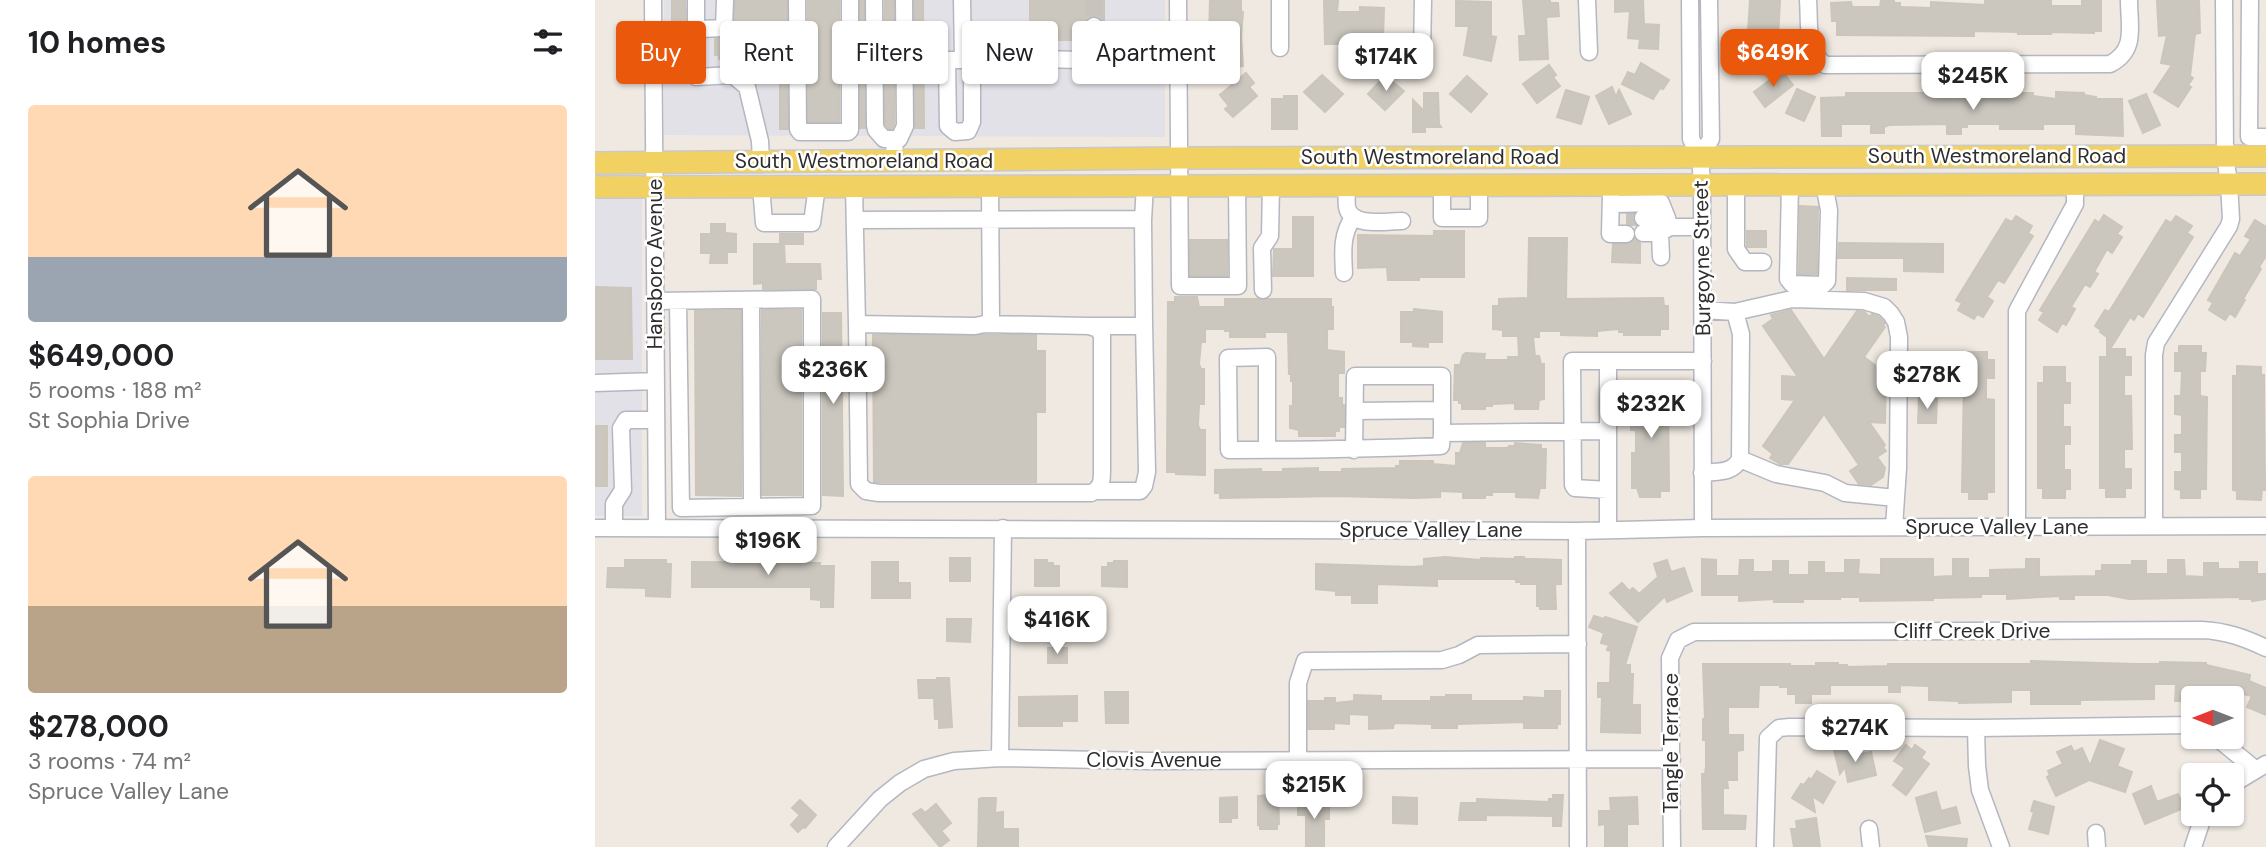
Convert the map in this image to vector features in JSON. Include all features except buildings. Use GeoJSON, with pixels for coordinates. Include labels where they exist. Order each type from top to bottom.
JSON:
{"type":"FeatureCollection","features":[{"type":"Feature","properties":{"kind":"main road","name":"South Westmoreland Road"},"geometry":{"type":"LineString","coordinates":[[595,163],[761,162],[895,149],[990,160],[2266,156]]}},
{"type":"Feature","properties":{"kind":"main road"},"geometry":{"type":"LineString","coordinates":[[894,186],[895,149]]}},
{"type":"Feature","properties":{"kind":"main road"},"geometry":{"type":"LineString","coordinates":[[1935,155],[1935,183]]}},
{"type":"Feature","properties":{"kind":"main road"},"geometry":{"type":"LineString","coordinates":[[990,160],[990,186]]}},
{"type":"Feature","properties":{"kind":"main road","name":"South Westmoreland Road"},"geometry":{"type":"LineString","coordinates":[[595,187],[1479,184],[1617,212],[1665,213],[1702,184],[2266,184]]}},
{"type":"Feature","properties":{"kind":"street","name":"Hansboro Avenue"},"geometry":{"type":"LineString","coordinates":[[653,0],[653,21]]}},
{"type":"Feature","properties":{"kind":"street"},"geometry":{"type":"LineString","coordinates":[[696,0],[697,26],[700,29],[725,28],[725,0]]}},
{"type":"Feature","properties":{"kind":"street"},"geometry":{"type":"LineString","coordinates":[[797,0],[800,132],[849,131],[850,0]]}},
{"type":"Feature","properties":{"kind":"street"},"geometry":{"type":"LineString","coordinates":[[874,0],[875,125],[876,130],[895,149],[905,126],[905,0]]}},
{"type":"Feature","properties":{"kind":"street"},"geometry":{"type":"LineString","coordinates":[[963,0],[967,60],[1072,60]]}},
{"type":"Feature","properties":{"kind":"street"},"geometry":{"type":"LineString","coordinates":[[1178,0],[1178,21]]}},
{"type":"Feature","properties":{"kind":"street"},"geometry":{"type":"LineString","coordinates":[[1279,0],[1280,48]]}},
{"type":"Feature","properties":{"kind":"street"},"geometry":{"type":"LineString","coordinates":[[1422,53],[1423,0]]}},
{"type":"Feature","properties":{"kind":"street"},"geometry":{"type":"LineString","coordinates":[[1587,0],[1589,52]]}},
{"type":"Feature","properties":{"kind":"street","name":"Burgoyne Street"},"geometry":{"type":"LineString","coordinates":[[1690,0],[1691,139],[1700,156],[1702,184],[1703,528]]}},
{"type":"Feature","properties":{"kind":"street","name":"Burgoyne Street"},"geometry":{"type":"LineString","coordinates":[[1700,156],[1711,139],[1709,0]]}},
{"type":"Feature","properties":{"kind":"street"},"geometry":{"type":"LineString","coordinates":[[1808,0],[1811,47],[1816,59],[1825,65],[2110,64],[2122,58],[2129,47],[2129,0]]}},
{"type":"Feature","properties":{"kind":"street"},"geometry":{"type":"LineString","coordinates":[[2154,526],[2156,343],[2231,219],[2225,156],[2224,0]]}},
{"type":"Feature","properties":{"kind":"street"},"geometry":{"type":"LineString","coordinates":[[2250,0],[2249,137],[2266,137]]}},
{"type":"Feature","properties":{"kind":"street"},"geometry":{"type":"LineString","coordinates":[[706,76],[733,75],[747,87],[760,141],[761,162]]}},
{"type":"Feature","properties":{"kind":"street","name":"Hansboro Avenue"},"geometry":{"type":"LineString","coordinates":[[654,84],[657,527]]}},
{"type":"Feature","properties":{"kind":"street"},"geometry":{"type":"LineString","coordinates":[[1178,84],[1180,286],[1238,286],[1237,185]]}},
{"type":"Feature","properties":{"kind":"street"},"geometry":{"type":"LineString","coordinates":[[2017,527],[2017,311],[2075,204],[2075,183]]}},
{"type":"Feature","properties":{"kind":"street"},"geometry":{"type":"LineString","coordinates":[[1442,185],[1442,218],[1479,218],[1479,184]]}},
{"type":"Feature","properties":{"kind":"street"},"geometry":{"type":"LineString","coordinates":[[1736,184],[1736,249],[1745,262],[1763,262]]}},
{"type":"Feature","properties":{"kind":"street"},"geometry":{"type":"LineString","coordinates":[[1790,184],[1788,279],[1792,284],[1823,285],[1827,281],[1828,222],[1824,184]]}},
{"type":"Feature","properties":{"kind":"street"},"geometry":{"type":"LineString","coordinates":[[854,186],[859,484],[866,491],[879,493],[1091,494],[1097,491],[1140,491],[1147,472],[1143,220],[1145,185]]}},
{"type":"Feature","properties":{"kind":"street"},"geometry":{"type":"LineString","coordinates":[[1347,185],[1347,210],[1353,218],[1360,221],[1402,221]]}},
{"type":"Feature","properties":{"kind":"street"},"geometry":{"type":"LineString","coordinates":[[761,187],[764,223],[812,223],[817,186]]}},
{"type":"Feature","properties":{"kind":"street"},"geometry":{"type":"LineString","coordinates":[[985,324],[991,320],[990,186]]}},
{"type":"Feature","properties":{"kind":"street"},"geometry":{"type":"LineString","coordinates":[[1263,290],[1262,248],[1270,236],[1271,186]]}},
{"type":"Feature","properties":{"kind":"street"},"geometry":{"type":"LineString","coordinates":[[1643,226],[1665,213],[1702,226]]}},
{"type":"Feature","properties":{"kind":"street"},"geometry":{"type":"LineString","coordinates":[[1661,257],[1665,213]]}},
{"type":"Feature","properties":{"kind":"street"},"geometry":{"type":"LineString","coordinates":[[1344,273],[1343,240],[1345,229],[1353,218]]}},
{"type":"Feature","properties":{"kind":"street"},"geometry":{"type":"LineString","coordinates":[[855,220],[1143,220]]}},
{"type":"Feature","properties":{"kind":"street"},"geometry":{"type":"LineString","coordinates":[[655,302],[812,299],[812,506],[681,508],[678,302]]}},
{"type":"Feature","properties":{"kind":"street"},"geometry":{"type":"LineString","coordinates":[[1703,310],[1735,312],[1792,299],[1864,300],[1884,307],[1891,314],[1899,337],[1898,468],[1894,527]]}},
{"type":"Feature","properties":{"kind":"street"},"geometry":{"type":"LineString","coordinates":[[751,300],[752,507]]}},
{"type":"Feature","properties":{"kind":"street"},"geometry":{"type":"LineString","coordinates":[[1702,473],[1729,471],[1740,459],[1741,334],[1735,312]]}},
{"type":"Feature","properties":{"kind":"street"},"geometry":{"type":"LineString","coordinates":[[857,324],[1139,326],[1144,322]]}},
{"type":"Feature","properties":{"kind":"street"},"geometry":{"type":"LineString","coordinates":[[1089,326],[1098,329],[1102,335],[1102,467],[1101,483],[1097,491]]}},
{"type":"Feature","properties":{"kind":"street"},"geometry":{"type":"LineString","coordinates":[[1267,450],[1267,357],[1228,358],[1229,450],[1267,450],[1355,450],[1441,446],[1442,376],[1355,376],[1355,450]]}},
{"type":"Feature","properties":{"kind":"street"},"geometry":{"type":"LineString","coordinates":[[1608,490],[1575,488],[1571,361],[1703,361]]}},
{"type":"Feature","properties":{"kind":"street"},"geometry":{"type":"LineString","coordinates":[[1608,361],[1608,530]]}},
{"type":"Feature","properties":{"kind":"street"},"geometry":{"type":"LineString","coordinates":[[595,383],[656,381]]}},
{"type":"Feature","properties":{"kind":"street"},"geometry":{"type":"LineString","coordinates":[[1355,411],[1442,410]]}},
{"type":"Feature","properties":{"kind":"street"},"geometry":{"type":"LineString","coordinates":[[614,528],[614,504],[623,490],[621,428],[626,420],[656,420]]}},
{"type":"Feature","properties":{"kind":"street"},"geometry":{"type":"LineString","coordinates":[[1442,433],[1608,431]]}},
{"type":"Feature","properties":{"kind":"street"},"geometry":{"type":"LineString","coordinates":[[1740,459],[1776,474],[1825,483],[1845,493],[1896,498]]}},
{"type":"Feature","properties":{"kind":"street","name":"Spruce Valley Lane"},"geometry":{"type":"LineString","coordinates":[[595,528],[1577,531],[2266,526]]}},
{"type":"Feature","properties":{"kind":"street"},"geometry":{"type":"LineString","coordinates":[[1000,758],[1003,528]]}},
{"type":"Feature","properties":{"kind":"street"},"geometry":{"type":"LineString","coordinates":[[1577,531],[1578,847]]}},
{"type":"Feature","properties":{"kind":"street","name":"Cliff Creek Drive"},"geometry":{"type":"LineString","coordinates":[[1678,640],[1694,632],[2202,630],[2221,631],[2266,648]]}},
{"type":"Feature","properties":{"kind":"street","name":"Tangle Terrace"},"geometry":{"type":"LineString","coordinates":[[1672,847],[1670,658],[1678,640]]}},
{"type":"Feature","properties":{"kind":"street"},"geometry":{"type":"LineString","coordinates":[[1298,761],[1298,683],[1305,661],[1443,660],[1478,645],[1578,644]]}},
{"type":"Feature","properties":{"kind":"street"},"geometry":{"type":"LineString","coordinates":[[1765,847],[1766,747],[1768,738],[1779,728],[2181,725]]}},
{"type":"Feature","properties":{"kind":"street"},"geometry":{"type":"LineString","coordinates":[[1976,728],[1980,790],[2001,847]]}},
{"type":"Feature","properties":{"kind":"street"},"geometry":{"type":"LineString","coordinates":[[2234,749],[2261,767],[2244,777]]}},
{"type":"Feature","properties":{"kind":"street","name":"Clovis Avenue"},"geometry":{"type":"LineString","coordinates":[[836,847],[880,799],[900,783],[924,769],[954,761],[1000,758],[1298,761],[1672,759]]}},
{"type":"Feature","properties":{"kind":"street"},"geometry":{"type":"LineString","coordinates":[[2193,847],[2200,826]]}},
{"type":"Feature","properties":{"kind":"street"},"geometry":{"type":"LineString","coordinates":[[1869,829],[1871,847]]}},
{"type":"Feature","properties":{"kind":"shaded area"},"geometry":{"type":"Polygon","coordinates":[[[664,0],[1165,0],[1165,21],[1072,21],[1072,84],[1165,84],[1165,137],[664,135],[664,84],[706,84],[706,21],[664,21],[664,0]]]}},
{"type":"Feature","properties":{"kind":"shaded area"},"geometry":{"type":"Polygon","coordinates":[[[595,197],[642,197],[642,516],[595,516],[595,197]]]}},
{"type":"Feature","properties":{"kind":"tunnel"},"geometry":{"type":"LineString","coordinates":[[1094,0],[1094,21]]}},
{"type":"Feature","properties":{"kind":"tunnel"},"geometry":{"type":"LineString","coordinates":[[1626,218],[1643,218]]}}]}
